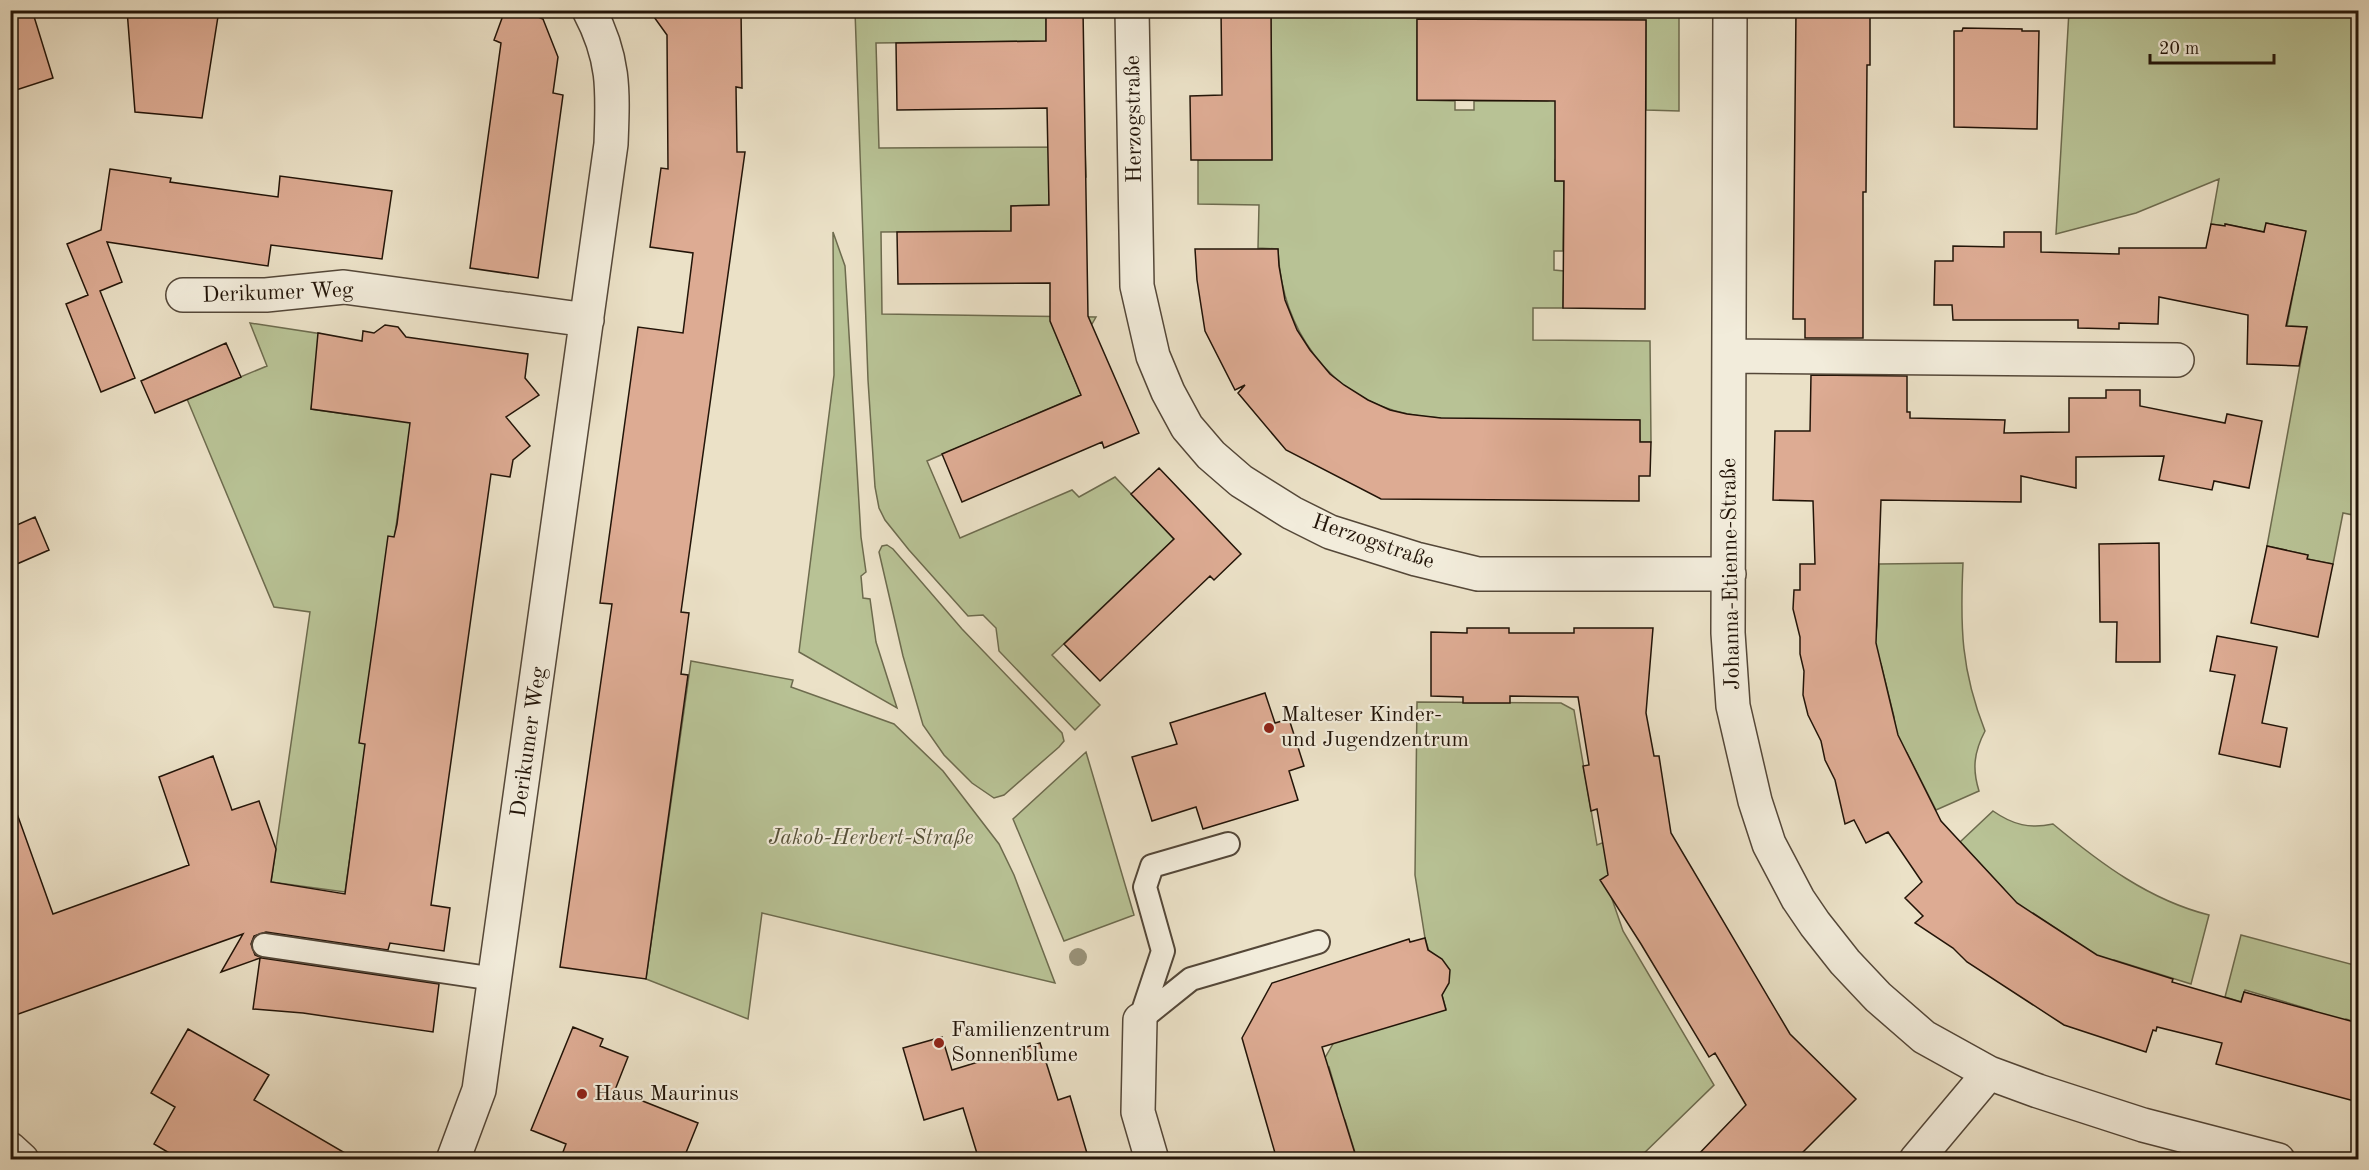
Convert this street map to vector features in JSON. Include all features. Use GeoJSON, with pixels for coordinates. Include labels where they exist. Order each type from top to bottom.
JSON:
{"type":"FeatureCollection","features":[{"type":"Feature","properties":{"kind":"street","name":"Derikumer Weg"},"geometry":{"type":"LineString","coordinates":[[453,1160],[479,1090],[611,144],[613,105],[611,69],[605,48],[588,10]]}},
{"type":"Feature","properties":{"kind":"street","name":"Herzogstraße"},"geometry":{"type":"LineString","coordinates":[[1132,10],[1137,286],[1153,356],[1167,392],[1187,428],[1211,455],[1241,481],[1292,513],[1330,532],[1416,559],[1478,574],[1729,574]]}},
{"type":"Feature","properties":{"kind":"street","name":"Johanna-Etienne-Straße"},"geometry":{"type":"LineString","coordinates":[[1730,10],[1728,633],[1735,716],[1755,801],[1770,844],[1798,899],[1832,946],[1878,997],[1924,1037],[1989,1073],[2038,1091],[2144,1125],[2278,1160]]}},
{"type":"Feature","properties":{"kind":"street","name":"Derikumer Weg"},"geometry":{"type":"LineString","coordinates":[[183,295],[266,295],[344,288],[587,320]]}},
{"type":"Feature","properties":{"kind":"street"},"geometry":{"type":"LineString","coordinates":[[1729,356],[2177,360]]}},
{"type":"Feature","properties":{"kind":"street"},"geometry":{"type":"LineString","coordinates":[[1140,1020],[1138,1112],[1152,1160]]}},
{"type":"Feature","properties":{"kind":"street"},"geometry":{"type":"LineString","coordinates":[[1916,1160],[1989,1073]]}},
{"type":"Feature","properties":{"kind":"street"},"geometry":{"type":"LineString","coordinates":[[10,1149],[22,1160]]}},
{"type":"Feature","properties":{"kind":"lane"},"geometry":{"type":"LineString","coordinates":[[1140,1020],[1163,951],[1145,887],[1152,866],[1228,844]]}},
{"type":"Feature","properties":{"kind":"lane"},"geometry":{"type":"LineString","coordinates":[[1140,1020],[1191,979],[1318,942]]}},
{"type":"Feature","properties":{"kind":"lane"},"geometry":{"type":"LineString","coordinates":[[264,945],[495,979]]}},
{"type":"Feature","properties":{"kind":"green space"},"geometry":{"type":"Polygon","coordinates":[[[855,11],[1046,11],[1046,41],[876,43],[879,148],[1085,147],[1086,177],[1049,177],[1049,205],[1011,206],[1011,231],[881,232],[882,314],[1096,317],[1092,324],[1058,339],[1081,395],[927,461],[960,538],[1072,490],[1079,497],[1115,477],[1174,539],[1052,655],[1100,705],[1075,730],[999,651],[996,628],[983,615],[968,616],[909,550],[885,520],[879,508],[875,487],[868,380],[855,11]]]}},
{"type":"Feature","properties":{"kind":"green space"},"geometry":{"type":"Polygon","coordinates":[[[1271,11],[1679,11],[1679,111],[1646,110],[1646,20],[1417,20],[1417,100],[1455,101],[1455,110],[1474,110],[1474,101],[1547,101],[1573,95],[1555,161],[1555,181],[1564,181],[1563,251],[1554,251],[1554,270],[1564,271],[1563,308],[1533,308],[1533,340],[1650,341],[1651,442],[1640,442],[1639,420],[1453,418],[1408,414],[1380,406],[1354,392],[1314,355],[1299,331],[1288,305],[1281,278],[1278,249],[1258,248],[1259,205],[1198,204],[1198,160],[1272,159],[1271,11]]]}},
{"type":"Feature","properties":{"kind":"green space"},"geometry":{"type":"Polygon","coordinates":[[[2069,11],[2358,11],[2358,516],[2343,513],[2333,564],[2307,559],[2308,555],[2267,546],[2307,327],[2287,326],[2305,231],[2267,223],[2264,232],[2226,224],[2225,226],[2211,224],[2219,179],[2136,213],[2056,234],[2069,11]]]}},
{"type":"Feature","properties":{"kind":"green space"},"geometry":{"type":"Polygon","coordinates":[[[833,232],[845,266],[861,537],[866,572],[861,576],[863,598],[870,599],[876,642],[897,708],[799,652],[834,375],[833,232]]]}},
{"type":"Feature","properties":{"kind":"green space"},"geometry":{"type":"Polygon","coordinates":[[[250,323],[322,334],[311,409],[352,415],[355,397],[447,415],[405,462],[345,892],[271,882],[310,612],[274,607],[187,399],[267,366],[250,323]]]}},
{"type":"Feature","properties":{"kind":"green space"},"geometry":{"type":"Polygon","coordinates":[[[887,545],[893,549],[962,629],[1062,733],[1064,741],[1059,747],[1004,795],[994,798],[972,783],[944,755],[923,725],[903,656],[879,552],[882,546],[887,545]]]}},
{"type":"Feature","properties":{"kind":"green space"},"geometry":{"type":"Polygon","coordinates":[[[1963,563],[1964,648],[1971,688],[1985,731],[1978,746],[1975,761],[1975,775],[1979,791],[1936,810],[1907,753],[1898,758],[1894,717],[1881,664],[1871,666],[1877,626],[1879,564],[1963,563]]]}},
{"type":"Feature","properties":{"kind":"green space","name":"Jakob-Herbert-Straße"},"geometry":{"type":"Polygon","coordinates":[[[691,661],[793,680],[791,687],[894,724],[943,771],[999,844],[1014,875],[1055,983],[762,913],[748,1019],[646,979],[691,661]]]}},
{"type":"Feature","properties":{"kind":"green space"},"geometry":{"type":"Polygon","coordinates":[[[1417,702],[1561,703],[1574,710],[1597,845],[1607,841],[1611,896],[1623,931],[1714,1085],[1638,1159],[1357,1159],[1345,1120],[1328,1097],[1337,1094],[1329,1067],[1324,1069],[1322,1063],[1337,1037],[1446,1009],[1425,938],[1415,875],[1417,702]]]}},
{"type":"Feature","properties":{"kind":"green space"},"geometry":{"type":"Polygon","coordinates":[[[1086,752],[1134,915],[1064,941],[1013,819],[1086,752]]]}},
{"type":"Feature","properties":{"kind":"green space"},"geometry":{"type":"Polygon","coordinates":[[[1993,811],[2022,825],[2053,824],[2126,879],[2166,900],[2209,915],[2191,984],[2114,960],[2110,969],[2078,943],[2033,913],[2026,922],[2003,888],[1960,842],[1993,811]]]}},
{"type":"Feature","properties":{"kind":"green space"},"geometry":{"type":"Polygon","coordinates":[[[2241,935],[2358,966],[2358,1023],[2346,1019],[2344,1026],[2311,1016],[2312,1010],[2245,990],[2241,1002],[2225,997],[2241,935]]]}},
{"type":"Feature","properties":{"kind":"building"},"geometry":{"type":"Polygon","coordinates":[[[10,10],[32,10],[53,78],[10,92],[10,10]]]}},
{"type":"Feature","properties":{"kind":"building"},"geometry":{"type":"Polygon","coordinates":[[[127,10],[219,10],[202,118],[135,112],[127,10]]]}},
{"type":"Feature","properties":{"kind":"building"},"geometry":{"type":"Polygon","coordinates":[[[505,10],[521,10],[543,19],[558,57],[553,93],[563,95],[538,278],[470,268],[501,43],[494,40],[505,10]]]}},
{"type":"Feature","properties":{"kind":"building"},"geometry":{"type":"Polygon","coordinates":[[[649,10],[741,10],[742,88],[736,87],[737,152],[745,152],[681,612],[689,613],[681,674],[688,675],[646,979],[560,967],[612,604],[600,603],[638,327],[683,333],[693,253],[650,247],[661,168],[668,169],[667,35],[649,10]]]}},
{"type":"Feature","properties":{"kind":"building"},"geometry":{"type":"Polygon","coordinates":[[[1046,10],[1083,10],[1088,316],[1139,433],[1104,448],[1102,442],[962,502],[942,454],[1081,395],[1050,321],[1050,283],[898,284],[897,232],[1011,231],[1011,206],[1049,205],[1047,108],[897,110],[896,43],[1046,41],[1046,10]]]}},
{"type":"Feature","properties":{"kind":"building"},"geometry":{"type":"Polygon","coordinates":[[[1221,10],[1271,10],[1272,160],[1191,160],[1190,96],[1222,95],[1221,10]]]}},
{"type":"Feature","properties":{"kind":"building"},"geometry":{"type":"Polygon","coordinates":[[[1796,10],[1870,10],[1866,192],[1863,192],[1863,338],[1805,338],[1805,319],[1793,319],[1796,10]]]}},
{"type":"Feature","properties":{"kind":"building"},"geometry":{"type":"Polygon","coordinates":[[[1417,19],[1646,20],[1645,309],[1563,308],[1564,181],[1555,181],[1555,101],[1417,100],[1417,19]]]}},
{"type":"Feature","properties":{"kind":"building"},"geometry":{"type":"Polygon","coordinates":[[[1963,28],[2039,31],[2037,129],[1954,127],[1954,31],[1962,31],[1963,28]]]}},
{"type":"Feature","properties":{"kind":"building"},"geometry":{"type":"Polygon","coordinates":[[[110,169],[171,178],[170,182],[278,197],[280,176],[392,191],[382,259],[271,245],[268,266],[107,242],[122,282],[100,291],[135,378],[101,392],[66,304],[88,295],[67,244],[101,230],[110,169]]]}},
{"type":"Feature","properties":{"kind":"building"},"geometry":{"type":"Polygon","coordinates":[[[2266,223],[2306,231],[2286,326],[2307,327],[2299,366],[2247,364],[2248,315],[2159,297],[2158,324],[2119,323],[2119,329],[2078,328],[2078,320],[1953,320],[1952,305],[1934,305],[1935,261],[1953,261],[1953,246],[2004,247],[2004,232],[2041,232],[2041,252],[2119,254],[2119,248],[2206,248],[2211,224],[2225,226],[2225,224],[2264,232],[2266,223]]]}},
{"type":"Feature","properties":{"kind":"building"},"geometry":{"type":"Polygon","coordinates":[[[1195,249],[1278,249],[1285,300],[1297,330],[1310,350],[1330,374],[1344,385],[1390,410],[1441,418],[1640,420],[1640,442],[1651,442],[1650,476],[1639,476],[1639,501],[1381,499],[1286,450],[1238,393],[1245,385],[1235,390],[1205,331],[1195,249]]]}},
{"type":"Feature","properties":{"kind":"building"},"geometry":{"type":"Polygon","coordinates":[[[385,325],[398,327],[406,337],[528,354],[525,378],[539,395],[506,417],[530,446],[513,460],[510,477],[491,474],[431,905],[450,908],[444,951],[390,943],[388,950],[266,932],[254,936],[251,944],[255,955],[262,958],[439,984],[433,1032],[303,1013],[253,1009],[260,958],[221,972],[243,934],[10,1017],[10,809],[15,808],[53,914],[189,865],[159,777],[213,756],[232,810],[259,801],[276,849],[271,882],[345,894],[365,744],[359,743],[388,536],[394,537],[397,524],[410,423],[311,409],[318,333],[362,341],[363,331],[374,333],[385,325]]]}},
{"type":"Feature","properties":{"kind":"building"},"geometry":{"type":"Polygon","coordinates":[[[226,343],[241,377],[155,413],[141,381],[226,343]]]}},
{"type":"Feature","properties":{"kind":"building"},"geometry":{"type":"Polygon","coordinates":[[[1811,375],[1907,376],[1907,412],[1910,412],[1910,418],[2005,420],[2004,433],[2069,432],[2069,398],[2106,398],[2106,390],[2140,390],[2140,406],[2225,423],[2227,414],[2262,421],[2249,488],[2214,481],[2212,490],[2159,480],[2164,456],[2076,457],[2076,488],[2021,476],[2021,502],[1881,500],[1876,643],[1898,735],[1941,821],[2017,903],[2097,955],[2173,979],[2172,982],[2241,1002],[2244,992],[2358,1023],[2358,1102],[2216,1064],[2222,1043],[2157,1027],[2156,1031],[2153,1030],[2146,1052],[2064,1025],[1967,962],[1953,948],[1915,923],[1923,916],[1905,898],[1922,882],[1888,832],[1866,843],[1854,820],[1845,824],[1835,780],[1825,760],[1821,741],[1808,715],[1803,695],[1804,671],[1800,654],[1800,637],[1793,609],[1794,590],[1800,590],[1800,564],[1815,564],[1813,501],[1773,500],[1775,431],[1810,431],[1811,375]]]}},
{"type":"Feature","properties":{"kind":"building"},"geometry":{"type":"Polygon","coordinates":[[[1159,468],[1241,554],[1214,580],[1210,576],[1100,681],[1064,644],[1174,539],[1131,494],[1159,468]]]}},
{"type":"Feature","properties":{"kind":"building"},"geometry":{"type":"Polygon","coordinates":[[[35,517],[49,550],[10,567],[10,528],[35,517]]]}},
{"type":"Feature","properties":{"kind":"building"},"geometry":{"type":"Polygon","coordinates":[[[2159,543],[2160,662],[2116,662],[2117,622],[2100,622],[2099,544],[2159,543]]]}},
{"type":"Feature","properties":{"kind":"building"},"geometry":{"type":"Polygon","coordinates":[[[2267,546],[2308,555],[2307,559],[2333,564],[2318,637],[2251,623],[2267,546]]]}},
{"type":"Feature","properties":{"kind":"building"},"geometry":{"type":"Polygon","coordinates":[[[1467,628],[1509,628],[1509,633],[1574,633],[1574,628],[1653,628],[1646,713],[1654,756],[1659,756],[1671,833],[1790,1034],[1856,1099],[1795,1160],[1693,1160],[1746,1105],[1715,1053],[1709,1057],[1600,880],[1608,875],[1597,809],[1591,811],[1583,766],[1589,765],[1578,697],[1510,696],[1510,703],[1463,703],[1463,697],[1431,696],[1431,632],[1467,633],[1467,628]]]}},
{"type":"Feature","properties":{"kind":"building"},"geometry":{"type":"Polygon","coordinates":[[[2217,636],[2277,647],[2262,723],[2287,728],[2280,767],[2219,754],[2235,675],[2210,671],[2217,636]]]}},
{"type":"Feature","properties":{"kind":"building"},"geometry":{"type":"Polygon","coordinates":[[[1265,693],[1275,723],[1289,719],[1304,766],[1289,771],[1298,800],[1203,829],[1196,807],[1152,821],[1132,757],[1177,744],[1170,723],[1265,693]]]}},
{"type":"Feature","properties":{"kind":"building"},"geometry":{"type":"Polygon","coordinates":[[[1425,938],[1428,950],[1442,959],[1450,970],[1449,983],[1442,995],[1446,1010],[1322,1047],[1357,1160],[1277,1160],[1242,1038],[1272,983],[1409,939],[1410,942],[1425,938]]]}},
{"type":"Feature","properties":{"kind":"building","name":"Haus Maurinus"},"geometry":{"type":"Polygon","coordinates":[[[573,1027],[603,1039],[600,1046],[628,1057],[615,1090],[698,1123],[683,1160],[560,1160],[566,1144],[531,1130],[573,1027]]]}},
{"type":"Feature","properties":{"kind":"building"},"geometry":{"type":"Polygon","coordinates":[[[188,1029],[269,1075],[254,1100],[357,1160],[181,1160],[154,1144],[175,1107],[151,1093],[188,1029]]]}},
{"type":"Feature","properties":{"kind":"building"},"geometry":{"type":"Polygon","coordinates":[[[942,1037],[952,1070],[1040,1043],[1058,1100],[1070,1096],[1089,1160],[979,1160],[963,1108],[924,1120],[903,1048],[942,1037]]]}},
{"type":"Feature","properties":{"kind":"place","name":"Malteser Kinder- und Jugendzentrum"},"geometry":{"type":"Point","coordinates":[1269,728]}},
{"type":"Feature","properties":{"kind":"place","name":"Familienzentrum Sonnenblume"},"geometry":{"type":"Point","coordinates":[939,1043]}},
{"type":"Feature","properties":{"kind":"place","name":"Haus Maurinus"},"geometry":{"type":"Point","coordinates":[582,1094]}}]}
